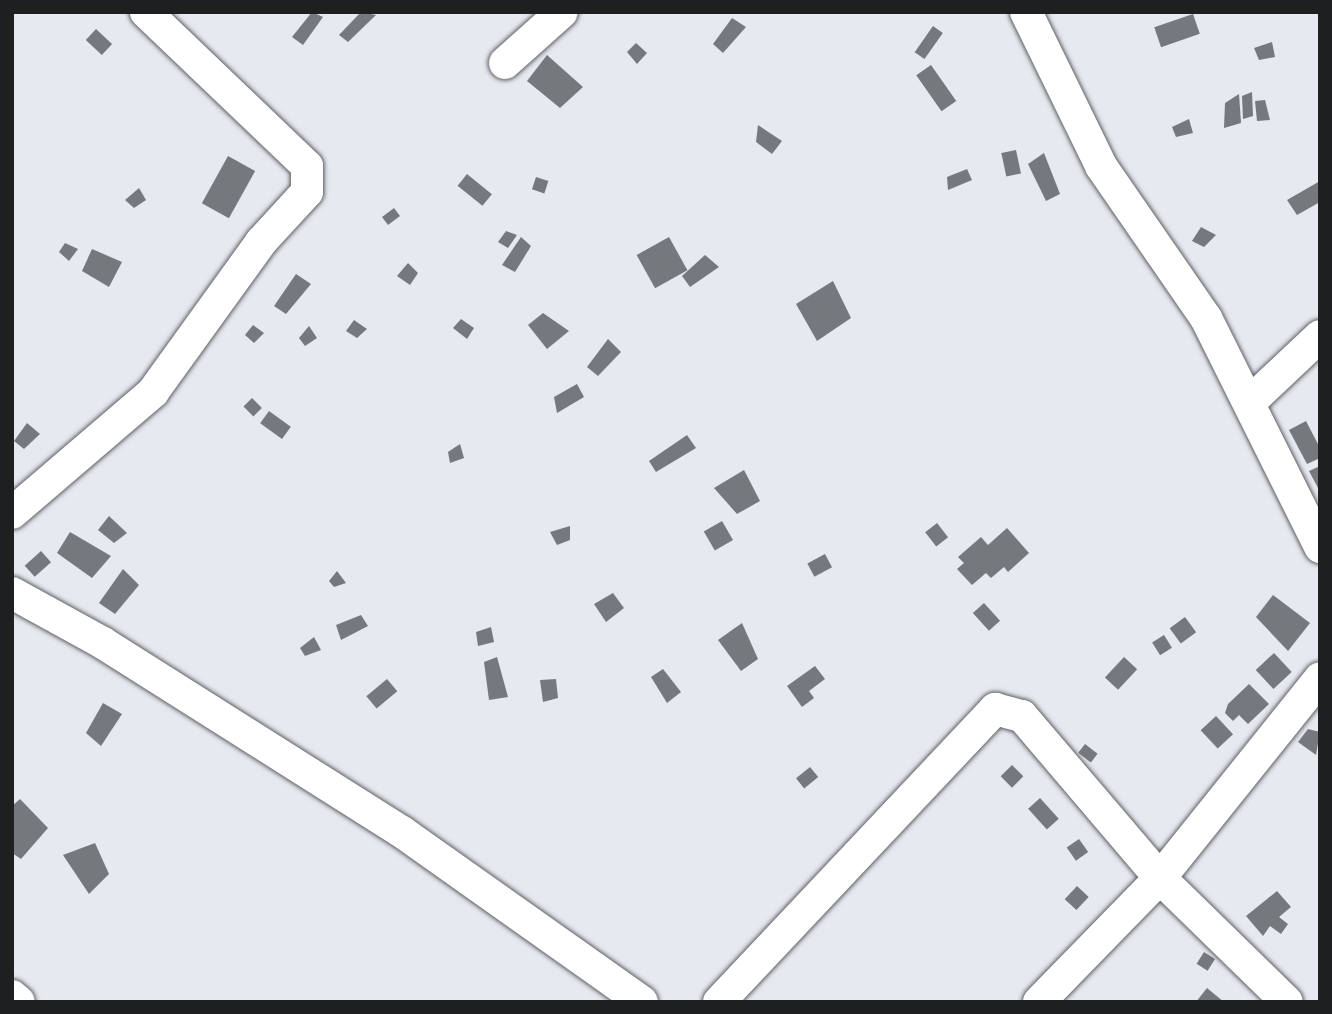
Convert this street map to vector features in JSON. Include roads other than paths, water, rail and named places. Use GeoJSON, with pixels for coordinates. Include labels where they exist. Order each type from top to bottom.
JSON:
{"type":"FeatureCollection","features":[{"type":"Feature","properties":{"kind":"street"},"geometry":{"type":"LineString","coordinates":[[12,513],[153,392],[261,242],[307,192],[307,166],[146,12]]}},
{"type":"Feature","properties":{"kind":"street"},"geometry":{"type":"LineString","coordinates":[[505,63],[562,12]]}},
{"type":"Feature","properties":{"kind":"street"},"geometry":{"type":"LineString","coordinates":[[1026,12],[1101,166],[1206,318],[1320,547]]}},
{"type":"Feature","properties":{"kind":"street"},"geometry":{"type":"LineString","coordinates":[[1250,402],[1320,336]]}},
{"type":"Feature","properties":{"kind":"street"},"geometry":{"type":"LineString","coordinates":[[12,593],[103,643],[402,832],[642,1002]]}},
{"type":"Feature","properties":{"kind":"street"},"geometry":{"type":"LineString","coordinates":[[1039,1002],[1160,878],[1320,678]]}},
{"type":"Feature","properties":{"kind":"street"},"geometry":{"type":"LineString","coordinates":[[719,1002],[995,709],[1022,716],[1160,878],[1287,1002]]}},
{"type":"Feature","properties":{"kind":"street"},"geometry":{"type":"LineString","coordinates":[[12,996],[19,1002]]}}]}
